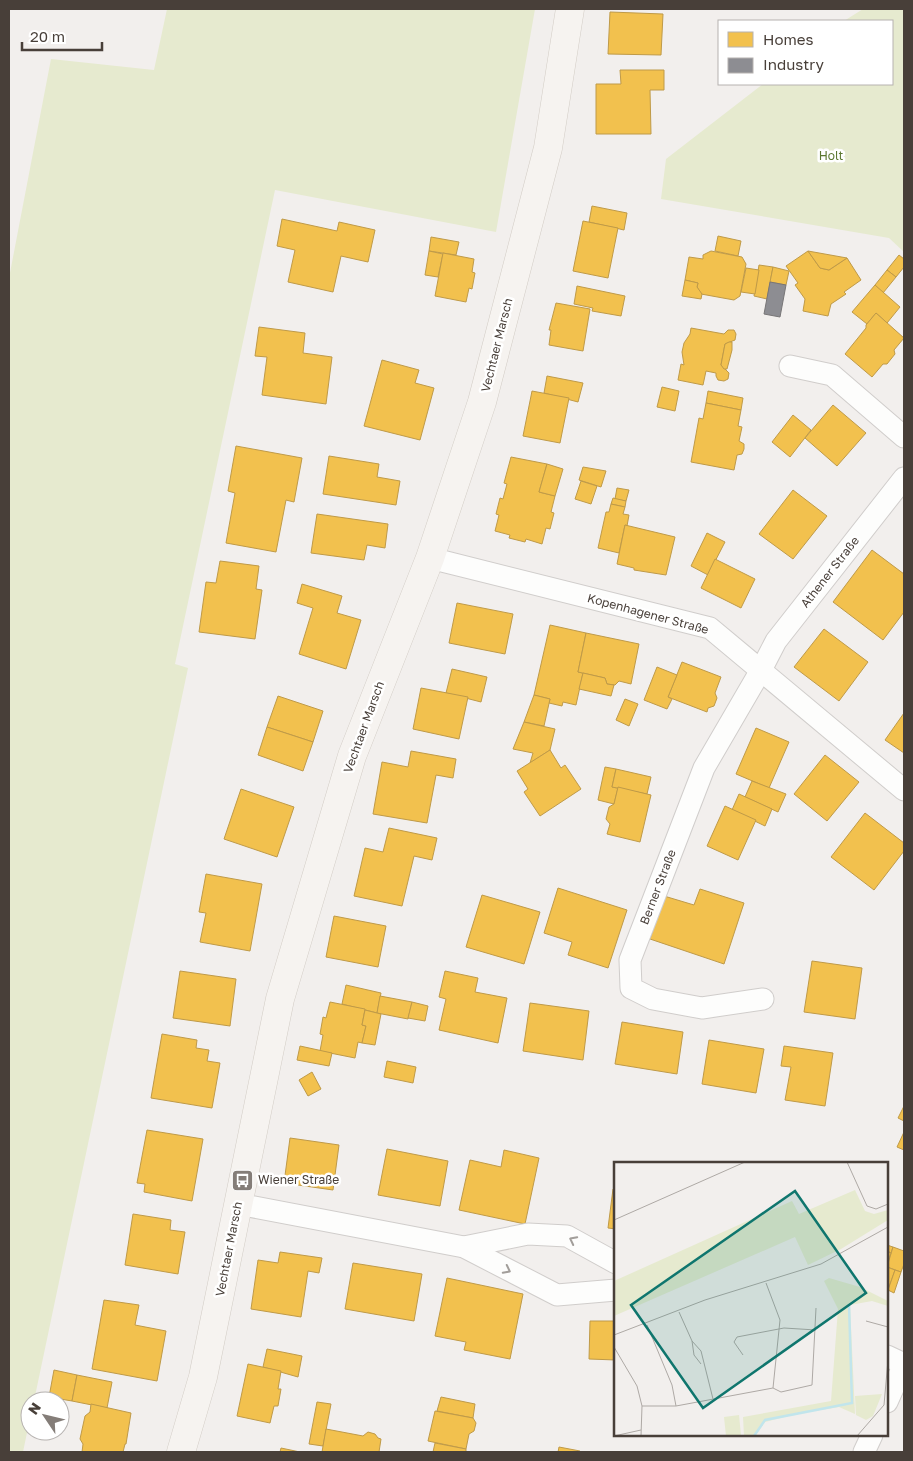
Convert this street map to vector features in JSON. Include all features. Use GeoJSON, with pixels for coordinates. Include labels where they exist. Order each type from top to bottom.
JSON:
{"type":"FeatureCollection","features":[{"type":"Feature","properties":{"kind":"street","name":"Vechtaer Marsch"},"geometry":{"type":"LineString","coordinates":[[183,1452],[203,1377],[280,998],[352,756],[430,558],[482,402],[545,158],[570,9]]}},
{"type":"Feature","properties":{"kind":"street"},"geometry":{"type":"LineString","coordinates":[[790,366],[832,375],[904,437]]}},
{"type":"Feature","properties":{"kind":"street","name":"Athener Straße"},"geometry":{"type":"LineString","coordinates":[[761,670],[776,641],[904,478]]}},
{"type":"Feature","properties":{"kind":"street","name":"Kopenhagener Straße"},"geometry":{"type":"LineString","coordinates":[[430,558],[710,628],[904,790]]}},
{"type":"Feature","properties":{"kind":"street","name":"Berner Straße"},"geometry":{"type":"LineString","coordinates":[[761,670],[704,768],[630,960],[631,988],[653,999],[702,1008],[762,999]]}},
{"type":"Feature","properties":{"kind":"street"},"geometry":{"type":"LineString","coordinates":[[238,1204],[464,1248],[557,1295],[614,1290]]}},
{"type":"Feature","properties":{"kind":"street"},"geometry":{"type":"LineString","coordinates":[[464,1248],[528,1234],[567,1236],[614,1262]]}},
{"type":"Feature","properties":{"kind":"street"},"geometry":{"type":"LineString","coordinates":[[888,1356],[904,1364],[888,1400]]}},
{"type":"Feature","properties":{"kind":"street"},"geometry":{"type":"LineString","coordinates":[[864,1452],[872,1436]]}},
{"type":"Feature","properties":{"kind":"green space"},"geometry":{"type":"Polygon","coordinates":[[[167,9],[535,9],[496,232],[275,190],[175,664],[188,668],[36,1391],[20,1391],[20,1441],[25,1441],[23,1452],[9,1452],[9,278],[51,59],[154,70],[167,9]]]}},
{"type":"Feature","properties":{"kind":"green space","name":"Holt"},"geometry":{"type":"Polygon","coordinates":[[[863,9],[904,9],[904,252],[889,238],[661,199],[666,159],[762,85],[893,85],[893,20],[846,20],[863,9]]]}},
{"type":"Feature","properties":{"kind":"building: Homes"},"geometry":{"type":"Polygon","coordinates":[[[610,12],[663,14],[661,55],[608,54],[610,12]]]}},
{"type":"Feature","properties":{"kind":"building: Homes"},"geometry":{"type":"Polygon","coordinates":[[[620,70],[664,70],[664,90],[650,90],[651,134],[596,134],[596,84],[621,84],[620,70]]]}},
{"type":"Feature","properties":{"kind":"building: Homes"},"geometry":{"type":"Polygon","coordinates":[[[592,206],[627,213],[624,230],[589,222],[592,206]]]}},
{"type":"Feature","properties":{"kind":"building: Homes"},"geometry":{"type":"Polygon","coordinates":[[[282,219],[337,231],[339,222],[375,230],[368,262],[341,256],[333,292],[288,282],[295,250],[277,246],[282,219]]]}},
{"type":"Feature","properties":{"kind":"building: Homes"},"geometry":{"type":"Polygon","coordinates":[[[583,221],[618,228],[608,278],[573,271],[583,221]]]}},
{"type":"Feature","properties":{"kind":"building: Homes"},"geometry":{"type":"Polygon","coordinates":[[[718,236],[741,241],[738,256],[715,251],[718,236]]]}},
{"type":"Feature","properties":{"kind":"building: Homes"},"geometry":{"type":"Polygon","coordinates":[[[431,237],[459,242],[456,255],[429,251],[431,237]]]}},
{"type":"Feature","properties":{"kind":"building: Homes"},"geometry":{"type":"Polygon","coordinates":[[[429,251],[443,254],[438,277],[425,275],[429,251]]]}},
{"type":"Feature","properties":{"kind":"building: Homes"},"geometry":{"type":"Polygon","coordinates":[[[711,251],[742,257],[746,264],[740,296],[734,300],[701,294],[697,287],[698,283],[685,280],[689,257],[703,259],[703,255],[711,251]]]}},
{"type":"Feature","properties":{"kind":"building: Homes"},"geometry":{"type":"Polygon","coordinates":[[[808,251],[820,268],[829,270],[847,258],[861,280],[844,292],[846,294],[831,304],[828,316],[803,311],[805,299],[795,285],[798,283],[786,266],[808,251]]]}},
{"type":"Feature","properties":{"kind":"building: Homes"},"geometry":{"type":"Polygon","coordinates":[[[808,251],[847,258],[829,270],[820,268],[808,251]]]}},
{"type":"Feature","properties":{"kind":"building: Homes"},"geometry":{"type":"Polygon","coordinates":[[[443,253],[474,259],[472,272],[475,273],[472,289],[469,288],[466,302],[435,296],[443,253]]]}},
{"type":"Feature","properties":{"kind":"building: Homes"},"geometry":{"type":"Polygon","coordinates":[[[899,255],[904,259],[904,267],[896,277],[887,270],[899,255]]]}},
{"type":"Feature","properties":{"kind":"building: Homes"},"geometry":{"type":"Polygon","coordinates":[[[759,265],[773,267],[767,299],[754,296],[759,265]]]}},
{"type":"Feature","properties":{"kind":"building: Homes"},"geometry":{"type":"Polygon","coordinates":[[[773,267],[789,271],[786,285],[770,282],[773,267]]]}},
{"type":"Feature","properties":{"kind":"building: Homes"},"geometry":{"type":"Polygon","coordinates":[[[746,268],[759,270],[755,294],[741,292],[746,268]]]}},
{"type":"Feature","properties":{"kind":"building: Homes"},"geometry":{"type":"Polygon","coordinates":[[[887,270],[896,277],[883,293],[875,285],[887,270]]]}},
{"type":"Feature","properties":{"kind":"building: Homes"},"geometry":{"type":"Polygon","coordinates":[[[685,280],[698,283],[697,287],[702,294],[701,299],[682,296],[685,280]]]}},
{"type":"Feature","properties":{"kind":"building: Homes"},"geometry":{"type":"Polygon","coordinates":[[[875,285],[900,307],[887,323],[876,313],[867,324],[852,312],[875,285]]]}},
{"type":"Feature","properties":{"kind":"building: Homes"},"geometry":{"type":"Polygon","coordinates":[[[577,286],[625,296],[621,316],[592,311],[593,308],[574,304],[577,286]]]}},
{"type":"Feature","properties":{"kind":"building: Homes"},"geometry":{"type":"Polygon","coordinates":[[[556,303],[590,309],[583,351],[549,345],[551,330],[549,330],[556,303]]]}},
{"type":"Feature","properties":{"kind":"building: Homes"},"geometry":{"type":"Polygon","coordinates":[[[876,313],[904,338],[894,350],[895,354],[887,364],[883,364],[872,377],[845,354],[876,313]]]}},
{"type":"Feature","properties":{"kind":"building: Homes"},"geometry":{"type":"Polygon","coordinates":[[[259,327],[305,333],[303,353],[332,357],[326,404],[262,395],[267,357],[255,356],[259,327]]]}},
{"type":"Feature","properties":{"kind":"building: Homes"},"geometry":{"type":"Polygon","coordinates":[[[691,328],[724,334],[728,330],[734,330],[736,334],[735,340],[725,344],[721,365],[729,373],[728,379],[724,381],[718,380],[716,373],[706,371],[703,385],[678,380],[681,364],[684,365],[682,352],[684,343],[690,334],[691,328]]]}},
{"type":"Feature","properties":{"kind":"building: Homes"},"geometry":{"type":"Polygon","coordinates":[[[732,342],[732,350],[727,369],[724,369],[721,365],[725,344],[732,342]]]}},
{"type":"Feature","properties":{"kind":"building: Homes"},"geometry":{"type":"Polygon","coordinates":[[[382,360],[419,370],[415,383],[434,388],[420,440],[364,426],[382,360]]]}},
{"type":"Feature","properties":{"kind":"building: Homes"},"geometry":{"type":"Polygon","coordinates":[[[547,376],[583,383],[578,402],[544,393],[547,376]]]}},
{"type":"Feature","properties":{"kind":"building: Homes"},"geometry":{"type":"Polygon","coordinates":[[[662,387],[679,391],[675,411],[657,407],[662,387]]]}},
{"type":"Feature","properties":{"kind":"building: Homes"},"geometry":{"type":"Polygon","coordinates":[[[532,391],[569,398],[560,443],[523,436],[532,391]]]}},
{"type":"Feature","properties":{"kind":"building: Homes"},"geometry":{"type":"Polygon","coordinates":[[[708,391],[743,398],[741,410],[706,403],[708,391]]]}},
{"type":"Feature","properties":{"kind":"building: Homes"},"geometry":{"type":"Polygon","coordinates":[[[706,403],[741,410],[738,426],[742,427],[739,441],[744,444],[744,449],[742,454],[737,455],[734,470],[691,462],[699,418],[703,419],[706,403]]]}},
{"type":"Feature","properties":{"kind":"building: Homes"},"geometry":{"type":"Polygon","coordinates":[[[833,405],[866,433],[837,466],[805,438],[833,405]]]}},
{"type":"Feature","properties":{"kind":"building: Homes"},"geometry":{"type":"Polygon","coordinates":[[[793,415],[811,430],[790,457],[772,442],[793,415]]]}},
{"type":"Feature","properties":{"kind":"building: Homes"},"geometry":{"type":"Polygon","coordinates":[[[236,446],[302,458],[294,502],[286,500],[276,552],[226,543],[235,493],[228,491],[236,446]]]}},
{"type":"Feature","properties":{"kind":"building: Homes"},"geometry":{"type":"Polygon","coordinates":[[[329,456],[379,464],[377,477],[400,481],[396,505],[323,494],[329,456]]]}},
{"type":"Feature","properties":{"kind":"building: Homes"},"geometry":{"type":"Polygon","coordinates":[[[511,457],[547,464],[539,492],[555,496],[551,512],[554,513],[550,529],[546,528],[542,544],[526,539],[525,542],[509,538],[510,535],[495,531],[499,515],[496,514],[500,498],[503,499],[507,484],[504,483],[511,457]]]}},
{"type":"Feature","properties":{"kind":"building: Homes"},"geometry":{"type":"Polygon","coordinates":[[[547,464],[563,469],[555,496],[539,492],[547,464]]]}},
{"type":"Feature","properties":{"kind":"building: Homes"},"geometry":{"type":"Polygon","coordinates":[[[583,467],[606,471],[601,487],[579,480],[583,467]]]}},
{"type":"Feature","properties":{"kind":"building: Homes"},"geometry":{"type":"Polygon","coordinates":[[[581,481],[597,486],[591,504],[575,499],[581,481]]]}},
{"type":"Feature","properties":{"kind":"building: Homes"},"geometry":{"type":"Polygon","coordinates":[[[617,488],[629,490],[626,501],[615,499],[617,488]]]}},
{"type":"Feature","properties":{"kind":"building: Homes"},"geometry":{"type":"Polygon","coordinates":[[[793,490],[827,516],[793,559],[759,534],[793,490]]]}},
{"type":"Feature","properties":{"kind":"building: Homes"},"geometry":{"type":"Polygon","coordinates":[[[613,498],[626,501],[625,507],[611,504],[613,498]]]}},
{"type":"Feature","properties":{"kind":"building: Homes"},"geometry":{"type":"Polygon","coordinates":[[[611,504],[625,507],[623,514],[629,515],[619,553],[598,548],[606,512],[609,512],[611,504]]]}},
{"type":"Feature","properties":{"kind":"building: Homes"},"geometry":{"type":"Polygon","coordinates":[[[317,514],[388,524],[385,548],[367,545],[364,560],[311,553],[317,514]]]}},
{"type":"Feature","properties":{"kind":"building: Homes"},"geometry":{"type":"Polygon","coordinates":[[[625,525],[675,537],[666,575],[634,570],[634,568],[617,564],[625,525]]]}},
{"type":"Feature","properties":{"kind":"building: Homes"},"geometry":{"type":"Polygon","coordinates":[[[707,533],[725,542],[708,575],[691,566],[707,533]]]}},
{"type":"Feature","properties":{"kind":"building: Homes"},"geometry":{"type":"Polygon","coordinates":[[[872,550],[904,574],[904,612],[883,640],[833,602],[872,550]]]}},
{"type":"Feature","properties":{"kind":"building: Homes"},"geometry":{"type":"Polygon","coordinates":[[[715,559],[755,579],[741,608],[701,588],[715,559]]]}},
{"type":"Feature","properties":{"kind":"building: Homes"},"geometry":{"type":"Polygon","coordinates":[[[220,561],[259,566],[256,589],[262,590],[255,639],[199,632],[206,582],[216,583],[220,561]]]}},
{"type":"Feature","properties":{"kind":"building: Homes"},"geometry":{"type":"Polygon","coordinates":[[[302,584],[342,596],[337,613],[361,620],[346,669],[299,654],[313,608],[297,603],[302,584]]]}},
{"type":"Feature","properties":{"kind":"building: Homes"},"geometry":{"type":"Polygon","coordinates":[[[457,603],[513,614],[505,654],[449,643],[457,603]]]}},
{"type":"Feature","properties":{"kind":"building: Homes"},"geometry":{"type":"Polygon","coordinates":[[[550,625],[586,633],[578,672],[583,673],[576,705],[563,702],[562,706],[549,703],[550,699],[534,695],[550,625]]]}},
{"type":"Feature","properties":{"kind":"building: Homes"},"geometry":{"type":"Polygon","coordinates":[[[824,629],[868,662],[839,701],[794,667],[824,629]]]}},
{"type":"Feature","properties":{"kind":"building: Homes"},"geometry":{"type":"Polygon","coordinates":[[[586,633],[639,644],[631,684],[619,681],[615,685],[607,684],[605,678],[578,672],[586,633]]]}},
{"type":"Feature","properties":{"kind":"building: Homes"},"geometry":{"type":"Polygon","coordinates":[[[682,662],[721,677],[715,693],[717,698],[714,706],[708,708],[707,712],[668,697],[682,662]]]}},
{"type":"Feature","properties":{"kind":"building: Homes"},"geometry":{"type":"Polygon","coordinates":[[[657,667],[677,675],[668,697],[672,699],[667,709],[644,700],[657,667]]]}},
{"type":"Feature","properties":{"kind":"building: Homes"},"geometry":{"type":"Polygon","coordinates":[[[452,669],[487,677],[481,702],[446,693],[452,669]]]}},
{"type":"Feature","properties":{"kind":"building: Homes"},"geometry":{"type":"Polygon","coordinates":[[[583,673],[605,678],[607,684],[614,685],[611,696],[579,689],[583,673]]]}},
{"type":"Feature","properties":{"kind":"building: Homes"},"geometry":{"type":"Polygon","coordinates":[[[421,688],[468,697],[459,739],[413,729],[421,688]]]}},
{"type":"Feature","properties":{"kind":"building: Homes"},"geometry":{"type":"Polygon","coordinates":[[[534,695],[550,699],[544,726],[524,722],[534,695]]]}},
{"type":"Feature","properties":{"kind":"building: Homes"},"geometry":{"type":"Polygon","coordinates":[[[278,696],[323,711],[313,742],[267,727],[278,696]]]}},
{"type":"Feature","properties":{"kind":"building: Homes"},"geometry":{"type":"Polygon","coordinates":[[[625,699],[638,704],[629,726],[616,720],[625,699]]]}},
{"type":"Feature","properties":{"kind":"building: Homes"},"geometry":{"type":"Polygon","coordinates":[[[904,713],[904,753],[885,740],[904,713]]]}},
{"type":"Feature","properties":{"kind":"building: Homes"},"geometry":{"type":"Polygon","coordinates":[[[524,722],[555,729],[550,750],[530,763],[533,753],[513,749],[524,722]]]}},
{"type":"Feature","properties":{"kind":"building: Homes"},"geometry":{"type":"Polygon","coordinates":[[[267,727],[313,742],[303,771],[258,755],[267,727]]]}},
{"type":"Feature","properties":{"kind":"building: Homes"},"geometry":{"type":"Polygon","coordinates":[[[756,728],[789,742],[769,788],[736,774],[756,728]]]}},
{"type":"Feature","properties":{"kind":"building: Homes"},"geometry":{"type":"Polygon","coordinates":[[[550,750],[561,768],[565,765],[581,789],[540,816],[524,792],[528,789],[517,771],[550,750]]]}},
{"type":"Feature","properties":{"kind":"building: Homes"},"geometry":{"type":"Polygon","coordinates":[[[411,751],[456,759],[453,778],[436,775],[427,823],[373,814],[382,762],[408,767],[411,751]]]}},
{"type":"Feature","properties":{"kind":"building: Homes"},"geometry":{"type":"Polygon","coordinates":[[[825,755],[859,782],[827,821],[794,794],[825,755]]]}},
{"type":"Feature","properties":{"kind":"building: Homes"},"geometry":{"type":"Polygon","coordinates":[[[605,767],[616,769],[612,787],[618,788],[614,804],[598,800],[605,767]]]}},
{"type":"Feature","properties":{"kind":"building: Homes"},"geometry":{"type":"Polygon","coordinates":[[[616,769],[651,777],[647,794],[612,787],[616,769]]]}},
{"type":"Feature","properties":{"kind":"building: Homes"},"geometry":{"type":"Polygon","coordinates":[[[752,781],[786,794],[778,812],[745,797],[752,781]]]}},
{"type":"Feature","properties":{"kind":"building: Homes"},"geometry":{"type":"Polygon","coordinates":[[[618,787],[651,795],[640,842],[607,834],[610,824],[606,819],[609,807],[614,804],[618,787]]]}},
{"type":"Feature","properties":{"kind":"building: Homes"},"geometry":{"type":"Polygon","coordinates":[[[241,789],[294,807],[277,857],[224,839],[241,789]]]}},
{"type":"Feature","properties":{"kind":"building: Homes"},"geometry":{"type":"Polygon","coordinates":[[[739,794],[772,809],[765,826],[732,810],[739,794]]]}},
{"type":"Feature","properties":{"kind":"building: Homes"},"geometry":{"type":"Polygon","coordinates":[[[725,806],[756,820],[738,860],[707,846],[725,806]]]}},
{"type":"Feature","properties":{"kind":"building: Homes"},"geometry":{"type":"Polygon","coordinates":[[[865,813],[904,843],[904,851],[874,890],[831,857],[865,813]]]}},
{"type":"Feature","properties":{"kind":"building: Homes"},"geometry":{"type":"Polygon","coordinates":[[[389,828],[437,838],[432,860],[414,856],[402,906],[354,896],[365,848],[383,852],[389,828]]]}},
{"type":"Feature","properties":{"kind":"building: Homes"},"geometry":{"type":"Polygon","coordinates":[[[206,874],[262,884],[250,951],[200,942],[206,913],[199,912],[206,874]]]}},
{"type":"Feature","properties":{"kind":"building: Homes"},"geometry":{"type":"Polygon","coordinates":[[[558,888],[627,910],[608,968],[568,955],[572,942],[544,933],[558,888]]]}},
{"type":"Feature","properties":{"kind":"building: Homes"},"geometry":{"type":"Polygon","coordinates":[[[700,889],[744,903],[724,964],[650,939],[664,896],[694,905],[700,889]]]}},
{"type":"Feature","properties":{"kind":"building: Homes"},"geometry":{"type":"Polygon","coordinates":[[[482,895],[540,912],[524,964],[466,947],[482,895]]]}},
{"type":"Feature","properties":{"kind":"building: Homes"},"geometry":{"type":"Polygon","coordinates":[[[334,916],[386,926],[378,967],[326,957],[334,916]]]}},
{"type":"Feature","properties":{"kind":"building: Homes"},"geometry":{"type":"Polygon","coordinates":[[[812,961],[862,968],[855,1019],[804,1012],[812,961]]]}},
{"type":"Feature","properties":{"kind":"building: Homes"},"geometry":{"type":"Polygon","coordinates":[[[180,971],[236,979],[230,1026],[173,1018],[180,971]]]}},
{"type":"Feature","properties":{"kind":"building: Homes"},"geometry":{"type":"Polygon","coordinates":[[[445,971],[478,978],[475,992],[507,998],[498,1043],[439,1030],[446,999],[439,997],[445,971]]]}},
{"type":"Feature","properties":{"kind":"building: Homes"},"geometry":{"type":"Polygon","coordinates":[[[346,985],[381,993],[377,1013],[342,1004],[346,985]]]}},
{"type":"Feature","properties":{"kind":"building: Homes"},"geometry":{"type":"Polygon","coordinates":[[[380,996],[412,1002],[408,1019],[377,1013],[380,996]]]}},
{"type":"Feature","properties":{"kind":"building: Homes"},"geometry":{"type":"Polygon","coordinates":[[[330,1002],[365,1009],[362,1025],[366,1026],[362,1043],[358,1042],[355,1058],[320,1051],[323,1035],[320,1034],[323,1017],[326,1018],[330,1002]]]}},
{"type":"Feature","properties":{"kind":"building: Homes"},"geometry":{"type":"Polygon","coordinates":[[[412,1002],[428,1006],[425,1021],[408,1018],[412,1002]]]}},
{"type":"Feature","properties":{"kind":"building: Homes"},"geometry":{"type":"Polygon","coordinates":[[[530,1003],[589,1011],[583,1060],[523,1051],[530,1003]]]}},
{"type":"Feature","properties":{"kind":"building: Homes"},"geometry":{"type":"Polygon","coordinates":[[[365,1010],[381,1014],[375,1045],[362,1043],[366,1026],[362,1025],[365,1010]]]}},
{"type":"Feature","properties":{"kind":"building: Homes"},"geometry":{"type":"Polygon","coordinates":[[[622,1022],[683,1032],[677,1074],[615,1064],[622,1022]]]}},
{"type":"Feature","properties":{"kind":"building: Homes"},"geometry":{"type":"Polygon","coordinates":[[[162,1034],[197,1040],[196,1048],[209,1050],[207,1061],[220,1063],[212,1108],[151,1098],[162,1034]]]}},
{"type":"Feature","properties":{"kind":"building: Homes"},"geometry":{"type":"Polygon","coordinates":[[[709,1040],[764,1049],[756,1093],[702,1084],[709,1040]]]}},
{"type":"Feature","properties":{"kind":"building: Homes"},"geometry":{"type":"Polygon","coordinates":[[[300,1046],[332,1053],[329,1066],[297,1060],[300,1046]]]}},
{"type":"Feature","properties":{"kind":"building: Homes"},"geometry":{"type":"Polygon","coordinates":[[[784,1046],[833,1053],[825,1106],[785,1100],[791,1067],[781,1066],[784,1046]]]}},
{"type":"Feature","properties":{"kind":"building: Homes"},"geometry":{"type":"Polygon","coordinates":[[[387,1061],[416,1067],[413,1083],[384,1077],[387,1061]]]}},
{"type":"Feature","properties":{"kind":"building: Homes"},"geometry":{"type":"Polygon","coordinates":[[[312,1072],[321,1089],[308,1096],[299,1080],[312,1072]]]}},
{"type":"Feature","properties":{"kind":"building: Homes"},"geometry":{"type":"Polygon","coordinates":[[[904,1106],[904,1121],[898,1118],[904,1106]]]}},
{"type":"Feature","properties":{"kind":"building: Homes"},"geometry":{"type":"Polygon","coordinates":[[[147,1130],[203,1139],[192,1201],[144,1192],[145,1184],[137,1183],[147,1130]]]}},
{"type":"Feature","properties":{"kind":"building: Homes"},"geometry":{"type":"Polygon","coordinates":[[[904,1132],[904,1150],[897,1147],[904,1132]]]}},
{"type":"Feature","properties":{"kind":"building: Homes"},"geometry":{"type":"Polygon","coordinates":[[[290,1138],[339,1145],[333,1190],[284,1183],[290,1138]]]}},
{"type":"Feature","properties":{"kind":"building: Homes"},"geometry":{"type":"Polygon","coordinates":[[[387,1149],[448,1161],[440,1206],[378,1195],[387,1149]]]}},
{"type":"Feature","properties":{"kind":"building: Homes"},"geometry":{"type":"Polygon","coordinates":[[[504,1150],[539,1158],[525,1224],[459,1210],[470,1160],[501,1167],[504,1150]]]}},
{"type":"Feature","properties":{"kind":"building: Homes"},"geometry":{"type":"Polygon","coordinates":[[[613,1189],[614,1189],[614,1229],[608,1228],[613,1189]]]}},
{"type":"Feature","properties":{"kind":"building: Homes"},"geometry":{"type":"Polygon","coordinates":[[[133,1214],[171,1220],[170,1230],[185,1232],[178,1274],[125,1265],[133,1214]]]}},
{"type":"Feature","properties":{"kind":"building: Homes"},"geometry":{"type":"Polygon","coordinates":[[[888,1245],[893,1247],[891,1253],[888,1252],[888,1245]]]}},
{"type":"Feature","properties":{"kind":"building: Homes"},"geometry":{"type":"Polygon","coordinates":[[[893,1247],[904,1251],[904,1264],[901,1272],[888,1267],[893,1247]]]}},
{"type":"Feature","properties":{"kind":"building: Homes"},"geometry":{"type":"Polygon","coordinates":[[[280,1252],[322,1258],[319,1273],[308,1271],[301,1317],[251,1309],[258,1260],[278,1263],[280,1252]]]}},
{"type":"Feature","properties":{"kind":"building: Homes"},"geometry":{"type":"Polygon","coordinates":[[[353,1263],[422,1274],[414,1321],[345,1309],[353,1263]]]}},
{"type":"Feature","properties":{"kind":"building: Homes"},"geometry":{"type":"Polygon","coordinates":[[[888,1267],[895,1270],[888,1290],[888,1267]]]}},
{"type":"Feature","properties":{"kind":"building: Homes"},"geometry":{"type":"Polygon","coordinates":[[[895,1270],[901,1272],[894,1293],[888,1290],[895,1270]]]}},
{"type":"Feature","properties":{"kind":"building: Homes"},"geometry":{"type":"Polygon","coordinates":[[[447,1278],[523,1294],[510,1359],[464,1350],[466,1342],[435,1336],[447,1278]]]}},
{"type":"Feature","properties":{"kind":"building: Homes"},"geometry":{"type":"Polygon","coordinates":[[[104,1300],[139,1305],[135,1325],[166,1331],[157,1381],[92,1369],[104,1300]]]}},
{"type":"Feature","properties":{"kind":"building: Homes"},"geometry":{"type":"Polygon","coordinates":[[[590,1321],[614,1321],[614,1360],[589,1359],[590,1321]]]}},
{"type":"Feature","properties":{"kind":"building: Homes"},"geometry":{"type":"Polygon","coordinates":[[[267,1349],[302,1356],[298,1377],[263,1367],[267,1349]]]}},
{"type":"Feature","properties":{"kind":"building: Homes"},"geometry":{"type":"Polygon","coordinates":[[[248,1364],[281,1371],[278,1389],[281,1389],[278,1406],[274,1406],[270,1423],[237,1416],[248,1364]]]}},
{"type":"Feature","properties":{"kind":"building: Homes"},"geometry":{"type":"Polygon","coordinates":[[[54,1370],[77,1375],[72,1401],[70,1401],[70,1391],[50,1391],[54,1370]]]}},
{"type":"Feature","properties":{"kind":"building: Homes"},"geometry":{"type":"Polygon","coordinates":[[[77,1375],[112,1382],[107,1408],[72,1401],[77,1375]]]}},
{"type":"Feature","properties":{"kind":"building: Homes"},"geometry":{"type":"Polygon","coordinates":[[[441,1397],[475,1404],[473,1418],[437,1411],[441,1397]]]}},
{"type":"Feature","properties":{"kind":"building: Homes"},"geometry":{"type":"Polygon","coordinates":[[[317,1402],[331,1404],[323,1446],[309,1444],[317,1402]]]}},
{"type":"Feature","properties":{"kind":"building: Homes"},"geometry":{"type":"Polygon","coordinates":[[[91,1404],[131,1413],[123,1452],[82,1452],[83,1444],[80,1439],[85,1416],[90,1412],[91,1404]]]}},
{"type":"Feature","properties":{"kind":"building: Homes"},"geometry":{"type":"Polygon","coordinates":[[[435,1411],[473,1418],[476,1423],[474,1431],[469,1434],[466,1449],[428,1441],[435,1411]]]}},
{"type":"Feature","properties":{"kind":"building: Homes"},"geometry":{"type":"Polygon","coordinates":[[[326,1429],[363,1436],[368,1432],[375,1434],[381,1439],[379,1452],[322,1452],[326,1429]]]}},
{"type":"Feature","properties":{"kind":"building: Homes"},"geometry":{"type":"Polygon","coordinates":[[[435,1443],[466,1449],[466,1452],[433,1452],[435,1443]]]}},
{"type":"Feature","properties":{"kind":"building: Homes"},"geometry":{"type":"Polygon","coordinates":[[[559,1447],[580,1451],[580,1452],[558,1452],[559,1447]]]}},
{"type":"Feature","properties":{"kind":"building: Homes"},"geometry":{"type":"Polygon","coordinates":[[[281,1448],[300,1452],[280,1452],[281,1448]]]}},
{"type":"Feature","properties":{"kind":"building: Industry"},"geometry":{"type":"Polygon","coordinates":[[[770,282],[786,285],[780,317],[764,314],[770,282]]]}},
{"type":"Feature","properties":{"kind":"place","name":"Wiener Straße"},"geometry":{"type":"Point","coordinates":[242,1180]}}]}
